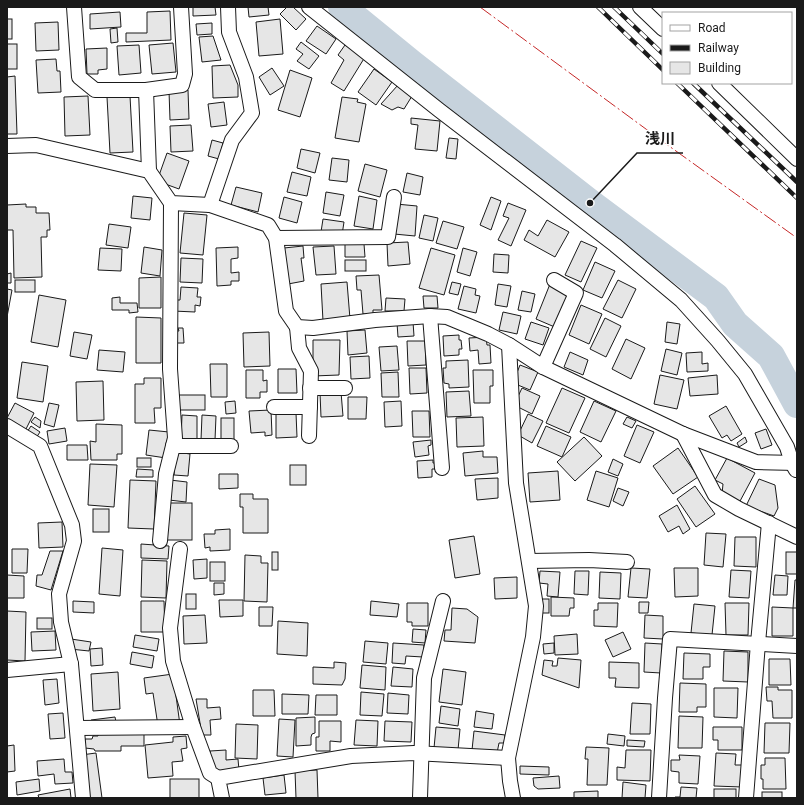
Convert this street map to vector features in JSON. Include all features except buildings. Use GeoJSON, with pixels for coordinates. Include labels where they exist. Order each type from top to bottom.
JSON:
{"type":"FeatureCollection","features":[{"type":"Feature","properties":{"kind":"street"},"geometry":{"type":"LineString","coordinates":[[74,7],[79,77],[95,90],[146,90],[182,85],[185,74],[181,7]]}},
{"type":"Feature","properties":{"kind":"street"},"geometry":{"type":"LineString","coordinates":[[210,205],[232,140],[252,113],[246,77],[229,32],[228,7]]}},
{"type":"Feature","properties":{"kind":"street"},"geometry":{"type":"LineString","coordinates":[[297,327],[313,328],[375,320],[430,316],[447,317],[488,334],[509,345],[543,367],[683,434],[756,462],[795,466],[787,447],[745,374],[681,300],[615,245],[433,105],[309,7]]}},
{"type":"Feature","properties":{"kind":"street"},"geometry":{"type":"LineString","coordinates":[[640,7],[662,28]]}},
{"type":"Feature","properties":{"kind":"street"},"geometry":{"type":"LineString","coordinates":[[720,84],[797,158]]}},
{"type":"Feature","properties":{"kind":"street"},"geometry":{"type":"LineString","coordinates":[[146,90],[149,171],[171,203],[170,369],[175,438],[166,474],[160,541]]}},
{"type":"Feature","properties":{"kind":"street"},"geometry":{"type":"LineString","coordinates":[[7,146],[36,145],[149,171]]}},
{"type":"Feature","properties":{"kind":"street"},"geometry":{"type":"LineString","coordinates":[[276,238],[388,237],[394,197]]}},
{"type":"Feature","properties":{"kind":"street"},"geometry":{"type":"LineString","coordinates":[[171,203],[210,205],[268,225],[276,238],[286,311],[297,327],[299,348],[311,371],[309,436]]}},
{"type":"Feature","properties":{"kind":"street"},"geometry":{"type":"LineString","coordinates":[[543,367],[576,293],[554,280]]}},
{"type":"Feature","properties":{"kind":"street"},"geometry":{"type":"LineString","coordinates":[[430,316],[442,468]]}},
{"type":"Feature","properties":{"kind":"street"},"geometry":{"type":"LineString","coordinates":[[509,345],[516,483],[536,606],[533,637],[508,758],[513,798]]}},
{"type":"Feature","properties":{"kind":"street"},"geometry":{"type":"LineString","coordinates":[[310,388],[345,388]]}},
{"type":"Feature","properties":{"kind":"street"},"geometry":{"type":"LineString","coordinates":[[274,407],[310,406]]}},
{"type":"Feature","properties":{"kind":"street"},"geometry":{"type":"LineString","coordinates":[[7,426],[40,446],[72,525],[74,541],[59,594],[61,622],[71,664],[83,798]]}},
{"type":"Feature","properties":{"kind":"street"},"geometry":{"type":"LineString","coordinates":[[683,434],[715,495],[797,536]]}},
{"type":"Feature","properties":{"kind":"street"},"geometry":{"type":"LineString","coordinates":[[173,446],[231,446]]}},
{"type":"Feature","properties":{"kind":"street"},"geometry":{"type":"LineString","coordinates":[[746,798],[769,523]]}},
{"type":"Feature","properties":{"kind":"street"},"geometry":{"type":"LineString","coordinates":[[180,549],[170,628],[173,661],[193,727],[210,773],[218,778],[351,756],[421,753],[508,758]]}},
{"type":"Feature","properties":{"kind":"street"},"geometry":{"type":"LineString","coordinates":[[529,561],[589,560],[627,562]]}},
{"type":"Feature","properties":{"kind":"street"},"geometry":{"type":"LineString","coordinates":[[420,798],[424,678],[443,601]]}},
{"type":"Feature","properties":{"kind":"street"},"geometry":{"type":"LineString","coordinates":[[659,798],[670,639],[797,646]]}},
{"type":"Feature","properties":{"kind":"street"},"geometry":{"type":"LineString","coordinates":[[7,670],[71,664]]}},
{"type":"Feature","properties":{"kind":"street"},"geometry":{"type":"LineString","coordinates":[[77,728],[193,727]]}},
{"type":"Feature","properties":{"kind":"street"},"geometry":{"type":"LineString","coordinates":[[218,778],[222,798]]}},
{"type":"Feature","properties":{"kind":"waterway"},"geometry":{"type":"LineString","coordinates":[[342,7],[412,64],[590,203],[716,297],[735,324],[771,356],[797,404]]}},
{"type":"Feature","properties":{"kind":"railway"},"geometry":{"type":"LineString","coordinates":[[598,7],[662,69]]}},
{"type":"Feature","properties":{"kind":"railway"},"geometry":{"type":"LineString","coordinates":[[614,7],[662,53]]}},
{"type":"Feature","properties":{"kind":"railway"},"geometry":{"type":"LineString","coordinates":[[678,84],[797,198]]}},
{"type":"Feature","properties":{"kind":"railway"},"geometry":{"type":"LineString","coordinates":[[694,84],[797,182]]}},
{"type":"Feature","properties":{"kind":"power"},"geometry":{"type":"LineString","coordinates":[[480,7],[797,238]]}},
{"type":"Feature","properties":{"kind":"place","name":"浅川"},"geometry":{"type":"Point","coordinates":[590,203]}}]}
